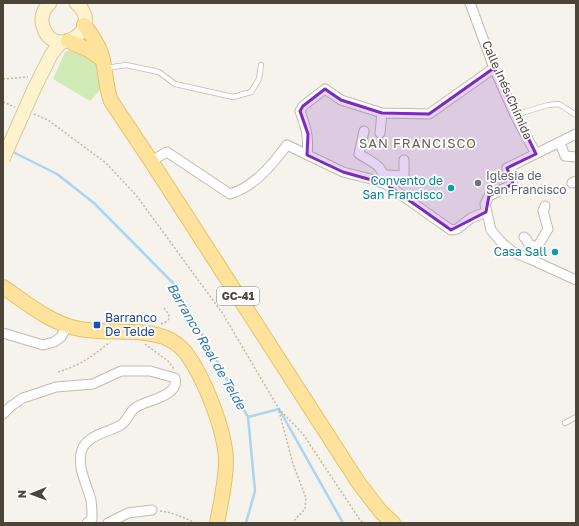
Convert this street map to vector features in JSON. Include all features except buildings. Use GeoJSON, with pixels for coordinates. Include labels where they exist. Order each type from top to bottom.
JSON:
{"type":"FeatureCollection","features":[{"type":"Feature","properties":{"kind":"main road"},"geometry":{"type":"LineString","coordinates":[[50,3],[45,8],[42,15],[43,28],[46,34],[50,38],[89,50],[104,64]]}},
{"type":"Feature","properties":{"kind":"main road"},"geometry":{"type":"LineString","coordinates":[[3,159],[50,55],[65,42],[79,36],[82,11]]}},
{"type":"Feature","properties":{"kind":"main road","name":"GC-41"},"geometry":{"type":"LineString","coordinates":[[82,11],[104,64],[107,90],[111,101],[358,482],[381,512],[393,523]]}},
{"type":"Feature","properties":{"kind":"main road"},"geometry":{"type":"LineString","coordinates":[[42,70],[46,34]]}},
{"type":"Feature","properties":{"kind":"main road"},"geometry":{"type":"LineString","coordinates":[[3,287],[43,314],[67,326],[103,331],[134,331],[148,333],[166,338],[186,353],[205,386],[222,434],[225,449],[226,471],[217,523]]}},
{"type":"Feature","properties":{"kind":"street","name":"Calle Inés Chimida"},"geometry":{"type":"LineString","coordinates":[[470,3],[494,68],[536,154]]}},
{"type":"Feature","properties":{"kind":"street"},"geometry":{"type":"LineString","coordinates":[[307,154],[309,143],[308,134],[300,111],[303,106],[325,89],[341,100],[382,113],[429,114],[494,68]]}},
{"type":"Feature","properties":{"kind":"street"},"geometry":{"type":"LineString","coordinates":[[380,133],[382,113]]}},
{"type":"Feature","properties":{"kind":"street"},"geometry":{"type":"LineString","coordinates":[[364,131],[359,154],[379,166],[384,174],[386,184]]}},
{"type":"Feature","properties":{"kind":"street"},"geometry":{"type":"LineString","coordinates":[[576,134],[507,168],[513,184],[489,196],[485,204],[492,230],[502,243],[513,252],[576,280]]}},
{"type":"Feature","properties":{"kind":"street"},"geometry":{"type":"LineString","coordinates":[[560,143],[566,156],[576,156]]}},
{"type":"Feature","properties":{"kind":"street"},"geometry":{"type":"LineString","coordinates":[[151,161],[167,152],[230,194],[240,191],[271,167],[287,145],[343,172],[386,184],[451,230],[457,229],[471,218],[486,212]]}},
{"type":"Feature","properties":{"kind":"street"},"geometry":{"type":"LineString","coordinates":[[386,184],[388,175],[404,176],[404,160]]}},
{"type":"Feature","properties":{"kind":"street"},"geometry":{"type":"LineString","coordinates":[[530,259],[548,229],[543,211],[545,206]]}},
{"type":"Feature","properties":{"kind":"street"},"geometry":{"type":"LineString","coordinates":[[524,237],[528,243],[536,248]]}},
{"type":"Feature","properties":{"kind":"street"},"geometry":{"type":"LineString","coordinates":[[3,333],[43,345],[54,342],[61,337],[67,326]]}},
{"type":"Feature","properties":{"kind":"street"},"geometry":{"type":"LineString","coordinates":[[3,414],[23,398],[56,387],[93,384],[121,371],[150,371],[175,378],[176,383],[174,388],[169,393],[134,409],[121,426],[100,434],[87,442],[81,452],[80,468],[92,502],[89,521],[104,523]]}},
{"type":"Feature","properties":{"kind":"street"},"geometry":{"type":"LineString","coordinates":[[108,523],[128,513],[152,510]]}},
{"type":"Feature","properties":{"kind":"lane"},"geometry":{"type":"LineString","coordinates":[[104,64],[126,65],[160,72],[175,84],[233,97],[251,92],[259,79],[261,65]]}},
{"type":"Feature","properties":{"kind":"lane"},"geometry":{"type":"LineString","coordinates":[[516,115],[548,105],[559,104],[576,115]]}},
{"type":"Feature","properties":{"kind":"lane"},"geometry":{"type":"LineString","coordinates":[[565,423],[576,417]]}},
{"type":"Feature","properties":{"kind":"path"},"geometry":{"type":"LineString","coordinates":[[3,79],[42,70]]}},
{"type":"Feature","properties":{"kind":"path"},"geometry":{"type":"LineString","coordinates":[[3,102],[16,107]]}},
{"type":"Feature","properties":{"kind":"path"},"geometry":{"type":"LineString","coordinates":[[29,112],[48,120],[106,163],[136,195],[223,314],[278,410],[293,464],[306,498],[305,509],[292,523]]}},
{"type":"Feature","properties":{"kind":"path"},"geometry":{"type":"LineString","coordinates":[[157,325],[167,322],[169,318],[169,313],[163,307]]}},
{"type":"Feature","properties":{"kind":"path"},"geometry":{"type":"LineString","coordinates":[[58,372],[77,366],[114,340]]}},
{"type":"Feature","properties":{"kind":"path"},"geometry":{"type":"LineString","coordinates":[[144,344],[168,360],[176,373],[175,378]]}},
{"type":"Feature","properties":{"kind":"path"},"geometry":{"type":"LineString","coordinates":[[278,410],[303,434],[360,520],[364,523]]}},
{"type":"Feature","properties":{"kind":"path"},"geometry":{"type":"LineString","coordinates":[[152,510],[170,512],[177,517],[196,523]]}},
{"type":"Feature","properties":{"kind":"highlighted area"},"geometry":{"type":"Polygon","coordinates":[[[494,68],[536,154],[507,168],[513,184],[489,196],[486,212],[451,230],[386,184],[343,172],[307,155],[308,134],[300,111],[303,106],[325,89],[341,100],[382,113],[429,114],[494,68]]]}},
{"type":"Feature","properties":{"kind":"green space"},"geometry":{"type":"Polygon","coordinates":[[[76,49],[98,64],[102,88],[90,101],[53,79],[65,52],[76,49]]]}},
{"type":"Feature","properties":{"kind":"waterway","name":"Barranco Real de Telde"},"geometry":{"type":"LineString","coordinates":[[11,151],[57,174],[94,203],[173,283],[248,417],[255,491],[246,523]]}},
{"type":"Feature","properties":{"kind":"waterway","name":"Barranco Real de Telde"},"geometry":{"type":"LineString","coordinates":[[248,417],[279,409],[343,523]]}},
{"type":"Feature","properties":{"kind":"place","name":"Iglesia de San Francisco"},"geometry":{"type":"Point","coordinates":[478,183]}},
{"type":"Feature","properties":{"kind":"place","name":"Convento de San Francisco"},"geometry":{"type":"Point","coordinates":[451,188]}},
{"type":"Feature","properties":{"kind":"place","name":"Casa Sall"},"geometry":{"type":"Point","coordinates":[555,252]}},
{"type":"Feature","properties":{"kind":"place","name":"Barranco De Telde"},"geometry":{"type":"Point","coordinates":[97,325]}},
{"type":"Feature","properties":{"kind":"district","name":"SAN FRANCISCO"},"geometry":{"type":"Point","coordinates":[418,143]}}]}
